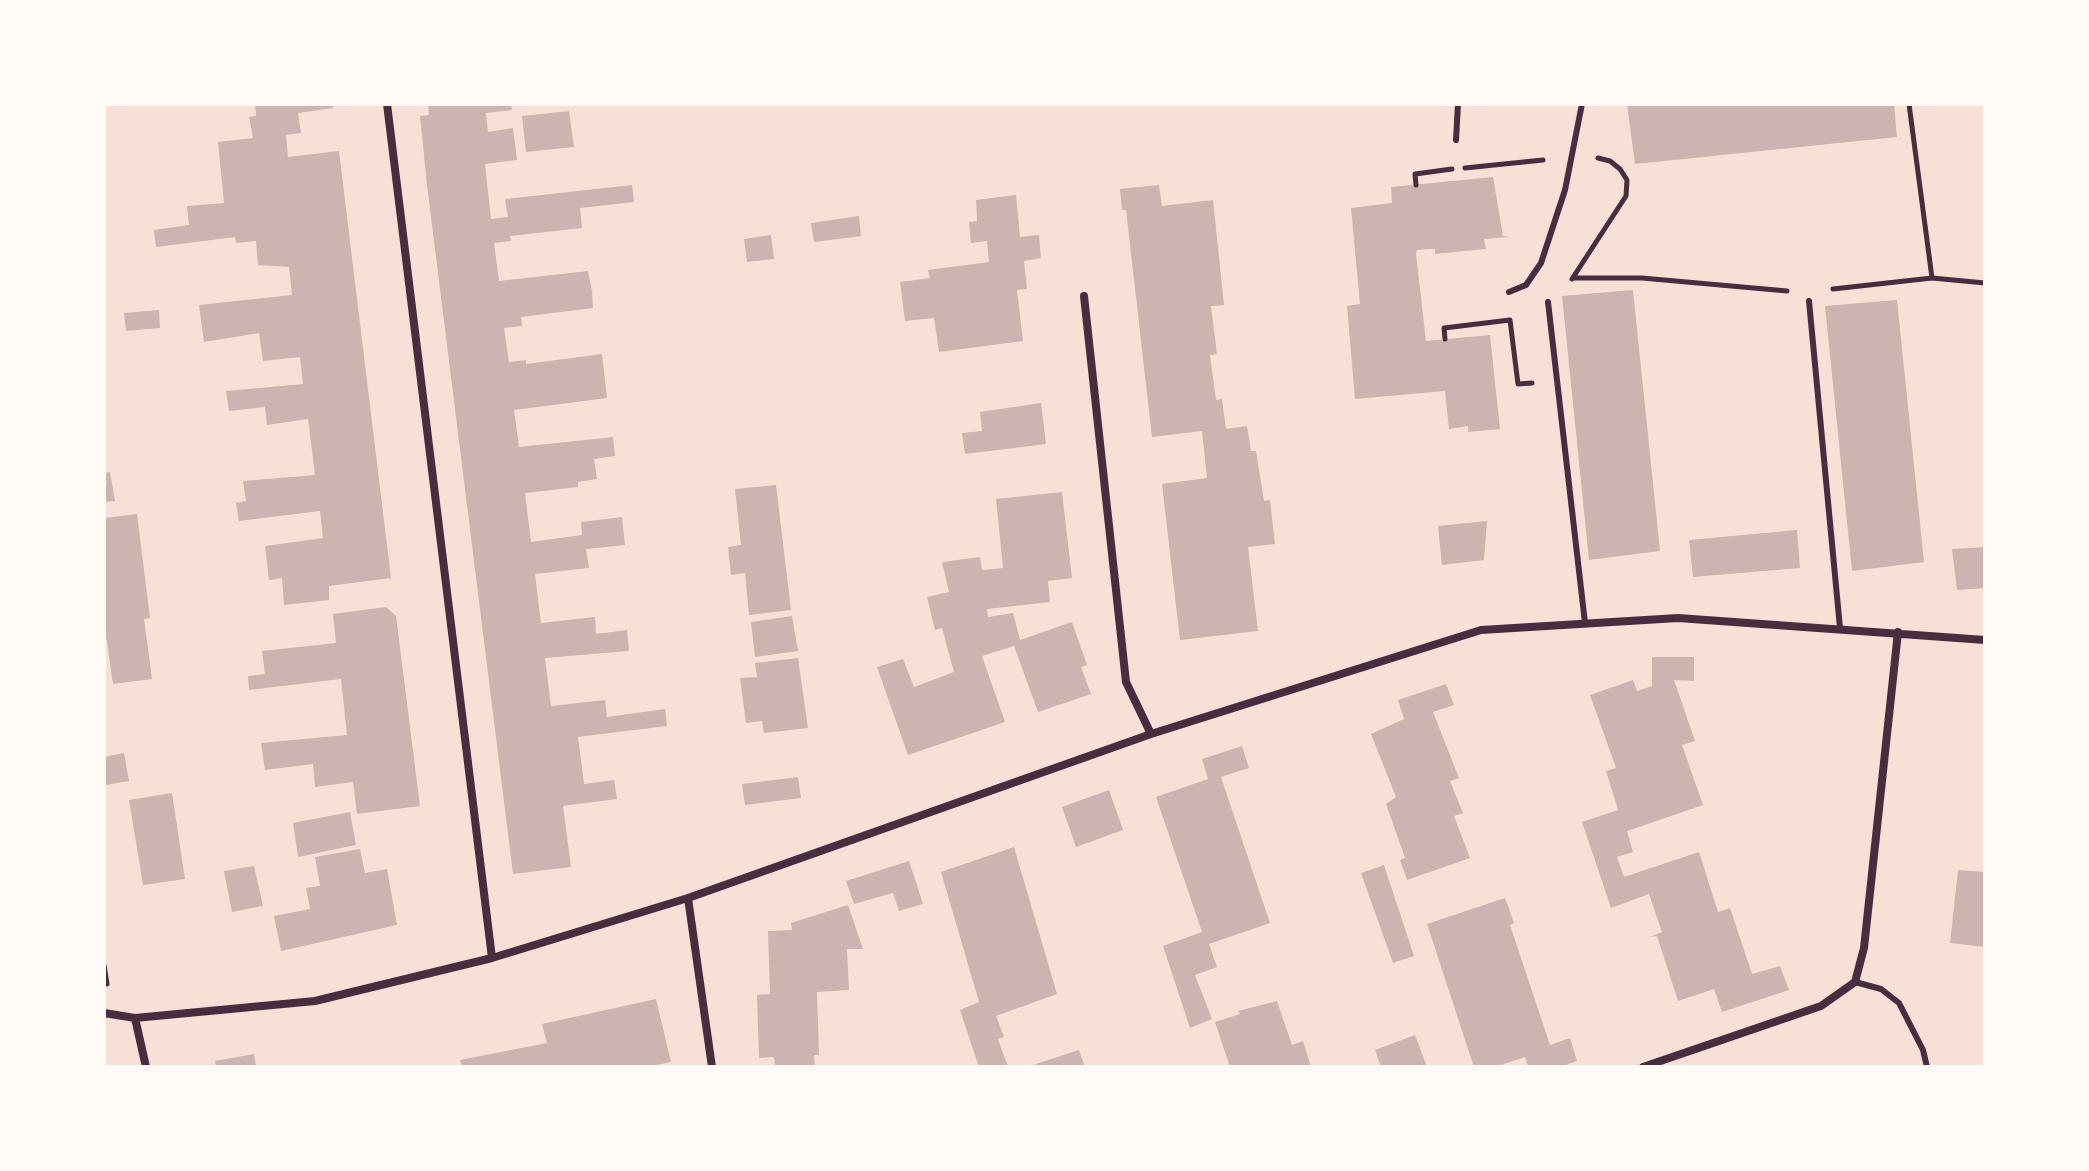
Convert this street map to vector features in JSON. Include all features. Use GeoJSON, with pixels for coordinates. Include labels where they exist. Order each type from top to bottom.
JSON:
{"type":"FeatureCollection","features":[{"type":"Feature","properties":{"kind":"street"},"geometry":{"type":"LineString","coordinates":[[387,104],[492,958]]}},
{"type":"Feature","properties":{"kind":"street"},"geometry":{"type":"LineString","coordinates":[[1084,296],[1126,682],[1151,734]]}},
{"type":"Feature","properties":{"kind":"street"},"geometry":{"type":"LineString","coordinates":[[104,1013],[135,1018],[315,1001],[492,958],[688,898],[1151,734],[1481,630],[1678,618],[1985,640]]}},
{"type":"Feature","properties":{"kind":"street"},"geometry":{"type":"LineString","coordinates":[[1643,1067],[1821,1006],[1855,982],[1864,948],[1898,632]]}},
{"type":"Feature","properties":{"kind":"street"},"geometry":{"type":"LineString","coordinates":[[688,898],[712,1067]]}},
{"type":"Feature","properties":{"kind":"street"},"geometry":{"type":"LineString","coordinates":[[135,1018],[146,1067]]}},
{"type":"Feature","properties":{"kind":"lane"},"geometry":{"type":"LineString","coordinates":[[1456,140],[1458,104]]}},
{"type":"Feature","properties":{"kind":"lane"},"geometry":{"type":"LineString","coordinates":[[1509,292],[1526,285],[1541,263],[1572,156],[1582,104]]}},
{"type":"Feature","properties":{"kind":"lane"},"geometry":{"type":"LineString","coordinates":[[1809,301],[1840,628]]}},
{"type":"Feature","properties":{"kind":"lane"},"geometry":{"type":"LineString","coordinates":[[1548,302],[1585,623]]}},
{"type":"Feature","properties":{"kind":"lane"},"geometry":{"type":"LineString","coordinates":[[1855,982],[1881,989],[1899,1003],[1923,1050],[1927,1067]]}},
{"type":"Feature","properties":{"kind":"path"},"geometry":{"type":"LineString","coordinates":[[1909,104],[1932,278]]}},
{"type":"Feature","properties":{"kind":"path"},"geometry":{"type":"LineString","coordinates":[[1416,185],[1415,174],[1572,156],[1610,161],[1627,180],[1626,196],[1573,278],[1548,302]]}},
{"type":"Feature","properties":{"kind":"path"},"geometry":{"type":"LineString","coordinates":[[1573,278],[1642,278],[1800,292]]}},
{"type":"Feature","properties":{"kind":"path"},"geometry":{"type":"LineString","coordinates":[[1829,289],[1932,278],[1985,283]]}},
{"type":"Feature","properties":{"kind":"path"},"geometry":{"type":"LineString","coordinates":[[1445,339],[1444,328],[1510,320],[1518,384],[1557,381]]}},
{"type":"Feature","properties":{"kind":"building"},"geometry":{"type":"Polygon","coordinates":[[[255,104],[333,104],[333,108],[298,113],[301,133],[286,135],[288,157],[339,151],[391,578],[329,586],[329,600],[284,605],[282,578],[269,580],[265,546],[323,538],[320,511],[239,521],[236,503],[246,501],[243,481],[315,475],[308,419],[267,425],[265,407],[229,411],[226,391],[303,384],[300,357],[263,361],[259,333],[204,342],[199,305],[292,295],[289,267],[258,265],[256,241],[236,243],[235,237],[156,247],[154,230],[189,225],[187,206],[224,203],[218,142],[253,138],[249,117],[256,116],[255,104]]]}},
{"type":"Feature","properties":{"kind":"building"},"geometry":{"type":"Polygon","coordinates":[[[428,104],[511,104],[512,110],[486,113],[488,132],[513,128],[517,160],[485,164],[491,219],[508,217],[505,199],[632,185],[634,202],[580,208],[582,228],[510,236],[511,241],[494,243],[499,281],[588,271],[592,291],[593,308],[521,317],[522,326],[504,328],[509,362],[526,360],[526,364],[602,354],[607,398],[514,410],[519,447],[613,437],[615,456],[594,459],[597,479],[578,482],[578,487],[525,493],[531,542],[582,535],[581,522],[622,517],[625,545],[586,549],[589,568],[535,574],[541,623],[595,617],[596,634],[627,630],[629,651],[545,658],[551,706],[605,700],[607,717],[665,709],[667,726],[578,737],[584,784],[614,780],[617,799],[563,806],[571,867],[513,874],[427,185],[420,116],[429,115],[428,104]]]}},
{"type":"Feature","properties":{"kind":"building"},"geometry":{"type":"Polygon","coordinates":[[[1627,104],[1894,104],[1897,137],[1635,164],[1627,104]]]}},
{"type":"Feature","properties":{"kind":"building"},"geometry":{"type":"Polygon","coordinates":[[[569,111],[574,147],[526,152],[522,116],[569,111]]]}},
{"type":"Feature","properties":{"kind":"building"},"geometry":{"type":"Polygon","coordinates":[[[1493,177],[1503,236],[1510,237],[1484,239],[1486,249],[1435,254],[1435,249],[1430,249],[1417,250],[1416,254],[1426,341],[1490,335],[1500,429],[1468,432],[1468,426],[1449,429],[1445,391],[1355,399],[1347,306],[1360,304],[1351,208],[1392,203],[1391,187],[1493,177]]]}},
{"type":"Feature","properties":{"kind":"building"},"geometry":{"type":"Polygon","coordinates":[[[1159,185],[1162,206],[1213,200],[1224,305],[1211,306],[1217,354],[1210,355],[1216,400],[1222,399],[1226,429],[1247,426],[1251,451],[1256,451],[1264,501],[1270,500],[1275,544],[1248,547],[1258,631],[1180,640],[1162,484],[1207,478],[1202,431],[1152,437],[1126,210],[1122,210],[1120,189],[1159,185]]]}},
{"type":"Feature","properties":{"kind":"building"},"geometry":{"type":"Polygon","coordinates":[[[1016,195],[1020,237],[1039,235],[1041,258],[1024,261],[1027,289],[1017,290],[1023,341],[939,352],[934,318],[905,321],[900,282],[930,278],[928,270],[989,262],[987,241],[971,243],[969,222],[977,221],[976,200],[1016,195]]]}},
{"type":"Feature","properties":{"kind":"building"},"geometry":{"type":"Polygon","coordinates":[[[859,216],[861,236],[814,242],[811,223],[859,216]]]}},
{"type":"Feature","properties":{"kind":"building"},"geometry":{"type":"Polygon","coordinates":[[[771,235],[774,259],[747,262],[744,239],[771,235]]]}},
{"type":"Feature","properties":{"kind":"building"},"geometry":{"type":"Polygon","coordinates":[[[1633,290],[1660,551],[1589,560],[1562,296],[1633,290]]]}},
{"type":"Feature","properties":{"kind":"building"},"geometry":{"type":"Polygon","coordinates":[[[1897,300],[1924,562],[1852,571],[1825,306],[1897,300]]]}},
{"type":"Feature","properties":{"kind":"building"},"geometry":{"type":"Polygon","coordinates":[[[159,310],[160,328],[126,331],[124,313],[159,310]]]}},
{"type":"Feature","properties":{"kind":"building"},"geometry":{"type":"Polygon","coordinates":[[[1041,403],[1046,444],[965,454],[962,433],[982,431],[980,412],[1041,403]]]}},
{"type":"Feature","properties":{"kind":"building"},"geometry":{"type":"Polygon","coordinates":[[[110,472],[115,501],[104,502],[104,473],[110,472]]]}},
{"type":"Feature","properties":{"kind":"building"},"geometry":{"type":"Polygon","coordinates":[[[776,485],[791,610],[749,615],[745,573],[731,575],[728,547],[741,545],[735,489],[776,485]]]}},
{"type":"Feature","properties":{"kind":"building"},"geometry":{"type":"Polygon","coordinates":[[[1062,492],[1072,578],[1048,581],[1050,602],[987,609],[988,617],[1013,613],[1020,640],[1072,622],[1087,665],[1081,667],[1091,694],[1038,712],[1014,646],[982,656],[1005,722],[908,755],[877,667],[903,659],[914,687],[954,672],[942,628],[935,630],[927,597],[949,592],[942,562],[980,557],[982,570],[1003,568],[996,499],[1062,492]]]}},
{"type":"Feature","properties":{"kind":"building"},"geometry":{"type":"Polygon","coordinates":[[[137,514],[150,618],[144,619],[152,679],[113,684],[104,622],[104,518],[137,514]]]}},
{"type":"Feature","properties":{"kind":"building"},"geometry":{"type":"Polygon","coordinates":[[[1487,521],[1484,560],[1442,565],[1438,526],[1487,521]]]}},
{"type":"Feature","properties":{"kind":"building"},"geometry":{"type":"Polygon","coordinates":[[[1797,530],[1800,568],[1693,577],[1689,540],[1797,530]]]}},
{"type":"Feature","properties":{"kind":"building"},"geometry":{"type":"Polygon","coordinates":[[[1985,547],[1985,588],[1957,590],[1952,549],[1985,547]]]}},
{"type":"Feature","properties":{"kind":"building"},"geometry":{"type":"Polygon","coordinates":[[[386,607],[396,616],[420,806],[357,814],[353,782],[315,787],[313,764],[265,770],[261,743],[347,735],[341,679],[249,690],[248,676],[265,674],[262,651],[336,643],[333,614],[386,607]]]}},
{"type":"Feature","properties":{"kind":"building"},"geometry":{"type":"Polygon","coordinates":[[[792,616],[798,651],[755,657],[751,622],[792,616]]]}},
{"type":"Feature","properties":{"kind":"building"},"geometry":{"type":"Polygon","coordinates":[[[1652,657],[1694,657],[1694,681],[1674,680],[1695,741],[1682,745],[1703,805],[1627,831],[1633,852],[1617,857],[1624,877],[1699,852],[1718,912],[1730,908],[1752,974],[1780,966],[1789,990],[1722,1012],[1714,989],[1678,1001],[1657,936],[1650,937],[1662,932],[1649,894],[1611,908],[1582,822],[1618,810],[1606,771],[1616,768],[1590,695],[1633,680],[1637,691],[1652,686],[1652,657]]]}},
{"type":"Feature","properties":{"kind":"building"},"geometry":{"type":"Polygon","coordinates":[[[798,658],[808,728],[764,733],[762,721],[746,723],[740,678],[757,677],[755,663],[798,658]]]}},
{"type":"Feature","properties":{"kind":"building"},"geometry":{"type":"Polygon","coordinates":[[[1446,684],[1454,705],[1433,712],[1459,778],[1450,781],[1463,813],[1454,816],[1470,858],[1407,880],[1400,860],[1405,858],[1386,804],[1396,797],[1371,734],[1404,719],[1398,700],[1446,684]]]}},
{"type":"Feature","properties":{"kind":"building"},"geometry":{"type":"Polygon","coordinates":[[[1242,746],[1249,768],[1221,777],[1270,923],[1209,944],[1217,967],[1195,975],[1212,1019],[1190,1028],[1163,946],[1202,932],[1156,797],[1208,779],[1202,759],[1242,746]]]}},
{"type":"Feature","properties":{"kind":"building"},"geometry":{"type":"Polygon","coordinates":[[[124,753],[129,781],[106,785],[104,757],[124,753]]]}},
{"type":"Feature","properties":{"kind":"building"},"geometry":{"type":"Polygon","coordinates":[[[798,777],[801,798],[745,805],[742,784],[798,777]]]}},
{"type":"Feature","properties":{"kind":"building"},"geometry":{"type":"Polygon","coordinates":[[[1109,790],[1123,830],[1076,847],[1062,807],[1109,790]]]}},
{"type":"Feature","properties":{"kind":"building"},"geometry":{"type":"Polygon","coordinates":[[[172,793],[185,879],[143,885],[129,800],[172,793]]]}},
{"type":"Feature","properties":{"kind":"building"},"geometry":{"type":"Polygon","coordinates":[[[350,812],[356,845],[298,857],[293,823],[350,812]]]}},
{"type":"Feature","properties":{"kind":"building"},"geometry":{"type":"Polygon","coordinates":[[[1014,847],[1057,994],[996,1016],[1004,1037],[998,1039],[1008,1067],[979,1067],[960,1010],[979,1002],[941,872],[1014,847]]]}},
{"type":"Feature","properties":{"kind":"building"},"geometry":{"type":"Polygon","coordinates":[[[360,849],[365,873],[387,869],[397,925],[281,951],[274,916],[310,909],[306,888],[320,886],[315,857],[360,849]]]}},
{"type":"Feature","properties":{"kind":"building"},"geometry":{"type":"Polygon","coordinates":[[[909,861],[923,904],[899,911],[893,893],[854,904],[846,881],[909,861]]]}},
{"type":"Feature","properties":{"kind":"building"},"geometry":{"type":"Polygon","coordinates":[[[1384,865],[1414,956],[1393,963],[1361,873],[1384,865]]]}},
{"type":"Feature","properties":{"kind":"building"},"geometry":{"type":"Polygon","coordinates":[[[254,866],[263,906],[232,912],[224,871],[254,866]]]}},
{"type":"Feature","properties":{"kind":"building"},"geometry":{"type":"Polygon","coordinates":[[[1958,870],[1985,872],[1985,947],[1950,943],[1958,870]]]}},
{"type":"Feature","properties":{"kind":"building"},"geometry":{"type":"Polygon","coordinates":[[[1505,898],[1514,923],[1510,925],[1550,1045],[1570,1038],[1577,1061],[1560,1067],[1528,1067],[1525,1057],[1495,1067],[1474,1067],[1427,924],[1505,898]]]}},
{"type":"Feature","properties":{"kind":"building"},"geometry":{"type":"Polygon","coordinates":[[[848,905],[863,949],[847,949],[849,990],[817,992],[819,1055],[814,1055],[815,1067],[775,1067],[774,1057],[759,1058],[757,995],[770,994],[768,931],[792,930],[791,923],[848,905]]]}},
{"type":"Feature","properties":{"kind":"building"},"geometry":{"type":"Polygon","coordinates":[[[656,999],[671,1062],[647,1067],[462,1067],[460,1060],[547,1043],[542,1024],[656,999]]]}},
{"type":"Feature","properties":{"kind":"building"},"geometry":{"type":"Polygon","coordinates":[[[1277,1001],[1292,1045],[1303,1041],[1311,1067],[1230,1067],[1215,1022],[1240,1014],[1238,1011],[1277,1001]]]}},
{"type":"Feature","properties":{"kind":"building"},"geometry":{"type":"Polygon","coordinates":[[[1415,1035],[1427,1067],[1381,1067],[1375,1050],[1415,1035]]]}},
{"type":"Feature","properties":{"kind":"building"},"geometry":{"type":"Polygon","coordinates":[[[1079,1050],[1085,1067],[1030,1066],[1079,1050]]]}},
{"type":"Feature","properties":{"kind":"building"},"geometry":{"type":"Polygon","coordinates":[[[254,1054],[256,1067],[216,1067],[215,1061],[254,1054]]]}}]}
